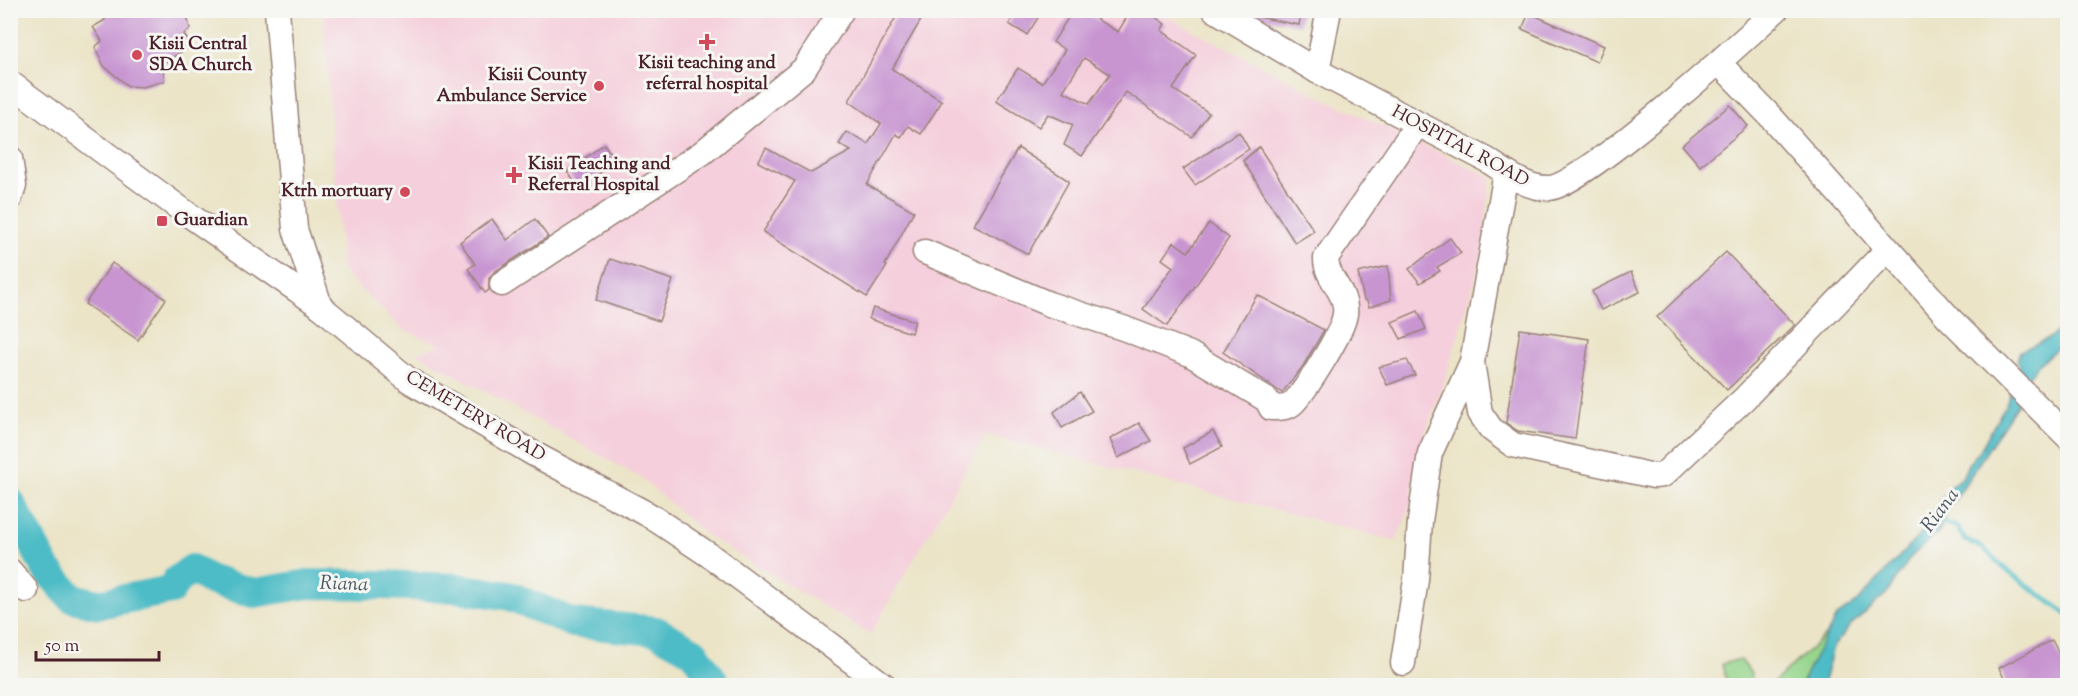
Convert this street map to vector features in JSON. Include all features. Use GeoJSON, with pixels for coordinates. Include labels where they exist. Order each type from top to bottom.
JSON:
{"type":"FeatureCollection","features":[{"type":"Feature","properties":{"kind":"street"},"geometry":{"type":"LineString","coordinates":[[277,10],[295,229],[320,306]]}},
{"type":"Feature","properties":{"kind":"street"},"geometry":{"type":"LineString","coordinates":[[502,284],[702,153],[804,69],[842,10]]}},
{"type":"Feature","properties":{"kind":"street","name":"HOSPITAL ROAD"},"geometry":{"type":"LineString","coordinates":[[1215,10],[1317,71],[1417,125],[1487,160],[1530,185],[1550,188],[1570,180],[1719,63],[1776,10]]}},
{"type":"Feature","properties":{"kind":"street"},"geometry":{"type":"LineString","coordinates":[[1317,71],[1329,10]]}},
{"type":"Feature","properties":{"kind":"street"},"geometry":{"type":"LineString","coordinates":[[1719,63],[1772,117],[1887,250],[2020,391],[2067,437]]}},
{"type":"Feature","properties":{"kind":"street","name":"CEMETERY ROAD"},"geometry":{"type":"LineString","coordinates":[[10,83],[182,210],[320,306],[410,381],[534,454],[649,515],[711,557],[885,686]]}},
{"type":"Feature","properties":{"kind":"street"},"geometry":{"type":"LineString","coordinates":[[925,252],[1049,304],[1123,328],[1190,354],[1267,400],[1271,408],[1279,409],[1292,404],[1335,340],[1345,315],[1345,300],[1326,267],[1326,258],[1417,125]]}},
{"type":"Feature","properties":{"kind":"street"},"geometry":{"type":"LineString","coordinates":[[10,158],[14,186],[10,198]]}},
{"type":"Feature","properties":{"kind":"street"},"geometry":{"type":"LineString","coordinates":[[1403,663],[1416,580],[1420,521],[1430,453],[1472,362],[1506,172]]}},
{"type":"Feature","properties":{"kind":"street"},"geometry":{"type":"LineString","coordinates":[[1472,362],[1480,413],[1491,429],[1513,445],[1654,476],[1663,475],[1744,399],[1887,250]]}},
{"type":"Feature","properties":{"kind":"street"},"geometry":{"type":"LineString","coordinates":[[10,571],[26,590]]}},
{"type":"Feature","properties":{"kind":"shaded area"},"geometry":{"type":"Polygon","coordinates":[[[323,11],[1156,11],[1323,98],[1491,177],[1481,259],[1445,379],[1420,447],[1408,512],[1396,541],[986,435],[870,635],[706,535],[643,479],[416,353],[440,345],[403,330],[342,271],[323,11]]]}},
{"type":"Feature","properties":{"kind":"green space"},"geometry":{"type":"Polygon","coordinates":[[[1829,632],[1800,685],[1770,686],[1829,632]]]}},
{"type":"Feature","properties":{"kind":"green space"},"geometry":{"type":"Polygon","coordinates":[[[1740,659],[1751,673],[1752,685],[1727,685],[1722,664],[1740,659]]]}},
{"type":"Feature","properties":{"kind":"water"},"geometry":{"type":"Polygon","coordinates":[[[2067,322],[2067,340],[2041,362],[2025,381],[2017,405],[1950,507],[1939,531],[1911,557],[1887,593],[1851,625],[1833,647],[1823,685],[1800,686],[1836,617],[1858,601],[1925,529],[1936,507],[1951,486],[1962,478],[1968,464],[1979,452],[2006,404],[2020,365],[2017,361],[2020,351],[2051,337],[2067,322]]]}},
{"type":"Feature","properties":{"kind":"building","name":"Kisii Central SDA Church"},"geometry":{"type":"Polygon","coordinates":[[[105,10],[186,10],[190,29],[184,34],[191,46],[163,63],[164,81],[143,87],[128,86],[104,66],[95,47],[102,41],[93,27],[105,20],[105,10]]]}},
{"type":"Feature","properties":{"kind":"building"},"geometry":{"type":"Polygon","coordinates":[[[900,10],[927,10],[892,69],[942,101],[921,134],[908,126],[901,137],[896,134],[867,185],[914,211],[885,265],[887,266],[867,297],[763,232],[795,181],[758,162],[766,148],[811,173],[851,151],[839,144],[847,132],[868,144],[881,124],[849,101],[900,10]]]}},
{"type":"Feature","properties":{"kind":"building"},"geometry":{"type":"Polygon","coordinates":[[[1018,10],[1043,10],[1027,35],[1009,24],[1018,10]]]}},
{"type":"Feature","properties":{"kind":"building"},"geometry":{"type":"Polygon","coordinates":[[[1073,10],[1081,10],[1118,32],[1131,10],[1145,10],[1165,24],[1161,30],[1196,55],[1173,89],[1209,113],[1192,137],[1126,92],[1082,156],[1064,145],[1073,125],[1048,114],[1039,127],[996,101],[1018,68],[1042,83],[1065,50],[1053,42],[1073,10]],[[1084,58],[1063,91],[1089,104],[1110,74],[1084,58]]]}},
{"type":"Feature","properties":{"kind":"building"},"geometry":{"type":"Polygon","coordinates":[[[1258,10],[1302,10],[1299,25],[1258,17],[1258,10]]]}},
{"type":"Feature","properties":{"kind":"building"},"geometry":{"type":"Polygon","coordinates":[[[1529,13],[1604,46],[1597,62],[1522,29],[1529,13]]]}},
{"type":"Feature","properties":{"kind":"building"},"geometry":{"type":"Polygon","coordinates":[[[1730,105],[1748,126],[1700,166],[1682,145],[1730,105]]]}},
{"type":"Feature","properties":{"kind":"building"},"geometry":{"type":"Polygon","coordinates":[[[1239,132],[1249,149],[1195,185],[1183,169],[1239,132]]]}},
{"type":"Feature","properties":{"kind":"building"},"geometry":{"type":"Polygon","coordinates":[[[604,144],[616,161],[579,188],[567,171],[604,144]]]}},
{"type":"Feature","properties":{"kind":"building"},"geometry":{"type":"Polygon","coordinates":[[[1259,147],[1314,231],[1295,243],[1243,161],[1259,147]]]}},
{"type":"Feature","properties":{"kind":"building"},"geometry":{"type":"Polygon","coordinates":[[[1018,148],[1069,181],[1028,254],[973,225],[1018,148]]]}},
{"type":"Feature","properties":{"kind":"building"},"geometry":{"type":"Polygon","coordinates":[[[492,219],[507,240],[535,219],[548,237],[494,272],[489,278],[489,290],[485,293],[468,269],[475,264],[460,242],[492,219]]]}},
{"type":"Feature","properties":{"kind":"building"},"geometry":{"type":"Polygon","coordinates":[[[1209,223],[1229,238],[1167,326],[1143,309],[1173,267],[1162,259],[1174,242],[1188,252],[1209,223]]]}},
{"type":"Feature","properties":{"kind":"building"},"geometry":{"type":"Polygon","coordinates":[[[1450,238],[1461,253],[1437,267],[1440,271],[1420,283],[1409,269],[1450,238]]]}},
{"type":"Feature","properties":{"kind":"building"},"geometry":{"type":"Polygon","coordinates":[[[1726,252],[1795,325],[1727,390],[1657,317],[1726,252]]]}},
{"type":"Feature","properties":{"kind":"building"},"geometry":{"type":"Polygon","coordinates":[[[610,259],[673,280],[659,321],[596,300],[610,259]]]}},
{"type":"Feature","properties":{"kind":"building"},"geometry":{"type":"Polygon","coordinates":[[[112,263],[166,299],[138,340],[85,304],[112,263]]]}},
{"type":"Feature","properties":{"kind":"building"},"geometry":{"type":"Polygon","coordinates":[[[1388,266],[1391,300],[1369,307],[1367,301],[1364,300],[1358,273],[1388,266]]]}},
{"type":"Feature","properties":{"kind":"building"},"geometry":{"type":"Polygon","coordinates":[[[1631,272],[1640,292],[1601,310],[1592,291],[1631,272]]]}},
{"type":"Feature","properties":{"kind":"building"},"geometry":{"type":"Polygon","coordinates":[[[1257,295],[1324,330],[1303,366],[1282,393],[1223,352],[1257,295]]]}},
{"type":"Feature","properties":{"kind":"building"},"geometry":{"type":"Polygon","coordinates":[[[873,308],[915,321],[911,333],[869,319],[873,308]]]}},
{"type":"Feature","properties":{"kind":"building"},"geometry":{"type":"Polygon","coordinates":[[[1418,311],[1426,329],[1401,339],[1392,322],[1418,311]]]}},
{"type":"Feature","properties":{"kind":"building"},"geometry":{"type":"Polygon","coordinates":[[[1520,329],[1589,339],[1575,439],[1518,431],[1506,423],[1520,329]]]}},
{"type":"Feature","properties":{"kind":"building"},"geometry":{"type":"Polygon","coordinates":[[[1407,360],[1415,375],[1387,385],[1379,367],[1407,360]]]}},
{"type":"Feature","properties":{"kind":"building"},"geometry":{"type":"Polygon","coordinates":[[[1080,392],[1092,411],[1062,428],[1054,412],[1080,392]]]}},
{"type":"Feature","properties":{"kind":"building"},"geometry":{"type":"Polygon","coordinates":[[[1139,423],[1151,441],[1118,458],[1110,439],[1139,423]]]}},
{"type":"Feature","properties":{"kind":"building"},"geometry":{"type":"Polygon","coordinates":[[[1213,431],[1222,447],[1190,464],[1183,448],[1213,431]]]}},
{"type":"Feature","properties":{"kind":"building"},"geometry":{"type":"Polygon","coordinates":[[[2052,640],[2067,670],[2067,686],[2008,686],[1999,668],[2052,640]]]}},
{"type":"Feature","properties":{"kind":"waterway","name":"Riana"},"geometry":{"type":"LineString","coordinates":[[10,502],[47,570],[72,598],[98,604],[171,590],[176,581],[192,569],[210,580],[254,593],[308,584],[457,588],[510,596],[573,623],[656,631],[694,652],[717,686]]}},
{"type":"Feature","properties":{"kind":"waterway"},"geometry":{"type":"LineString","coordinates":[[1938,520],[1957,527],[1965,540],[1983,548],[2006,570],[2068,615]]}},
{"type":"Feature","properties":{"kind":"place","name":"Kisii teaching and referral hospital"},"geometry":{"type":"Point","coordinates":[707,42]}},
{"type":"Feature","properties":{"kind":"place","name":"Kisii Central SDA Church"},"geometry":{"type":"Point","coordinates":[137,55]}},
{"type":"Feature","properties":{"kind":"place","name":"Kisii County Ambulance Service"},"geometry":{"type":"Point","coordinates":[599,86]}},
{"type":"Feature","properties":{"kind":"place","name":"Kisii Teaching and Referral Hospital"},"geometry":{"type":"Point","coordinates":[514,175]}},
{"type":"Feature","properties":{"kind":"place","name":"Ktrh mortuary"},"geometry":{"type":"Point","coordinates":[405,192]}},
{"type":"Feature","properties":{"kind":"place","name":"Guardian"},"geometry":{"type":"Point","coordinates":[162,221]}}]}
